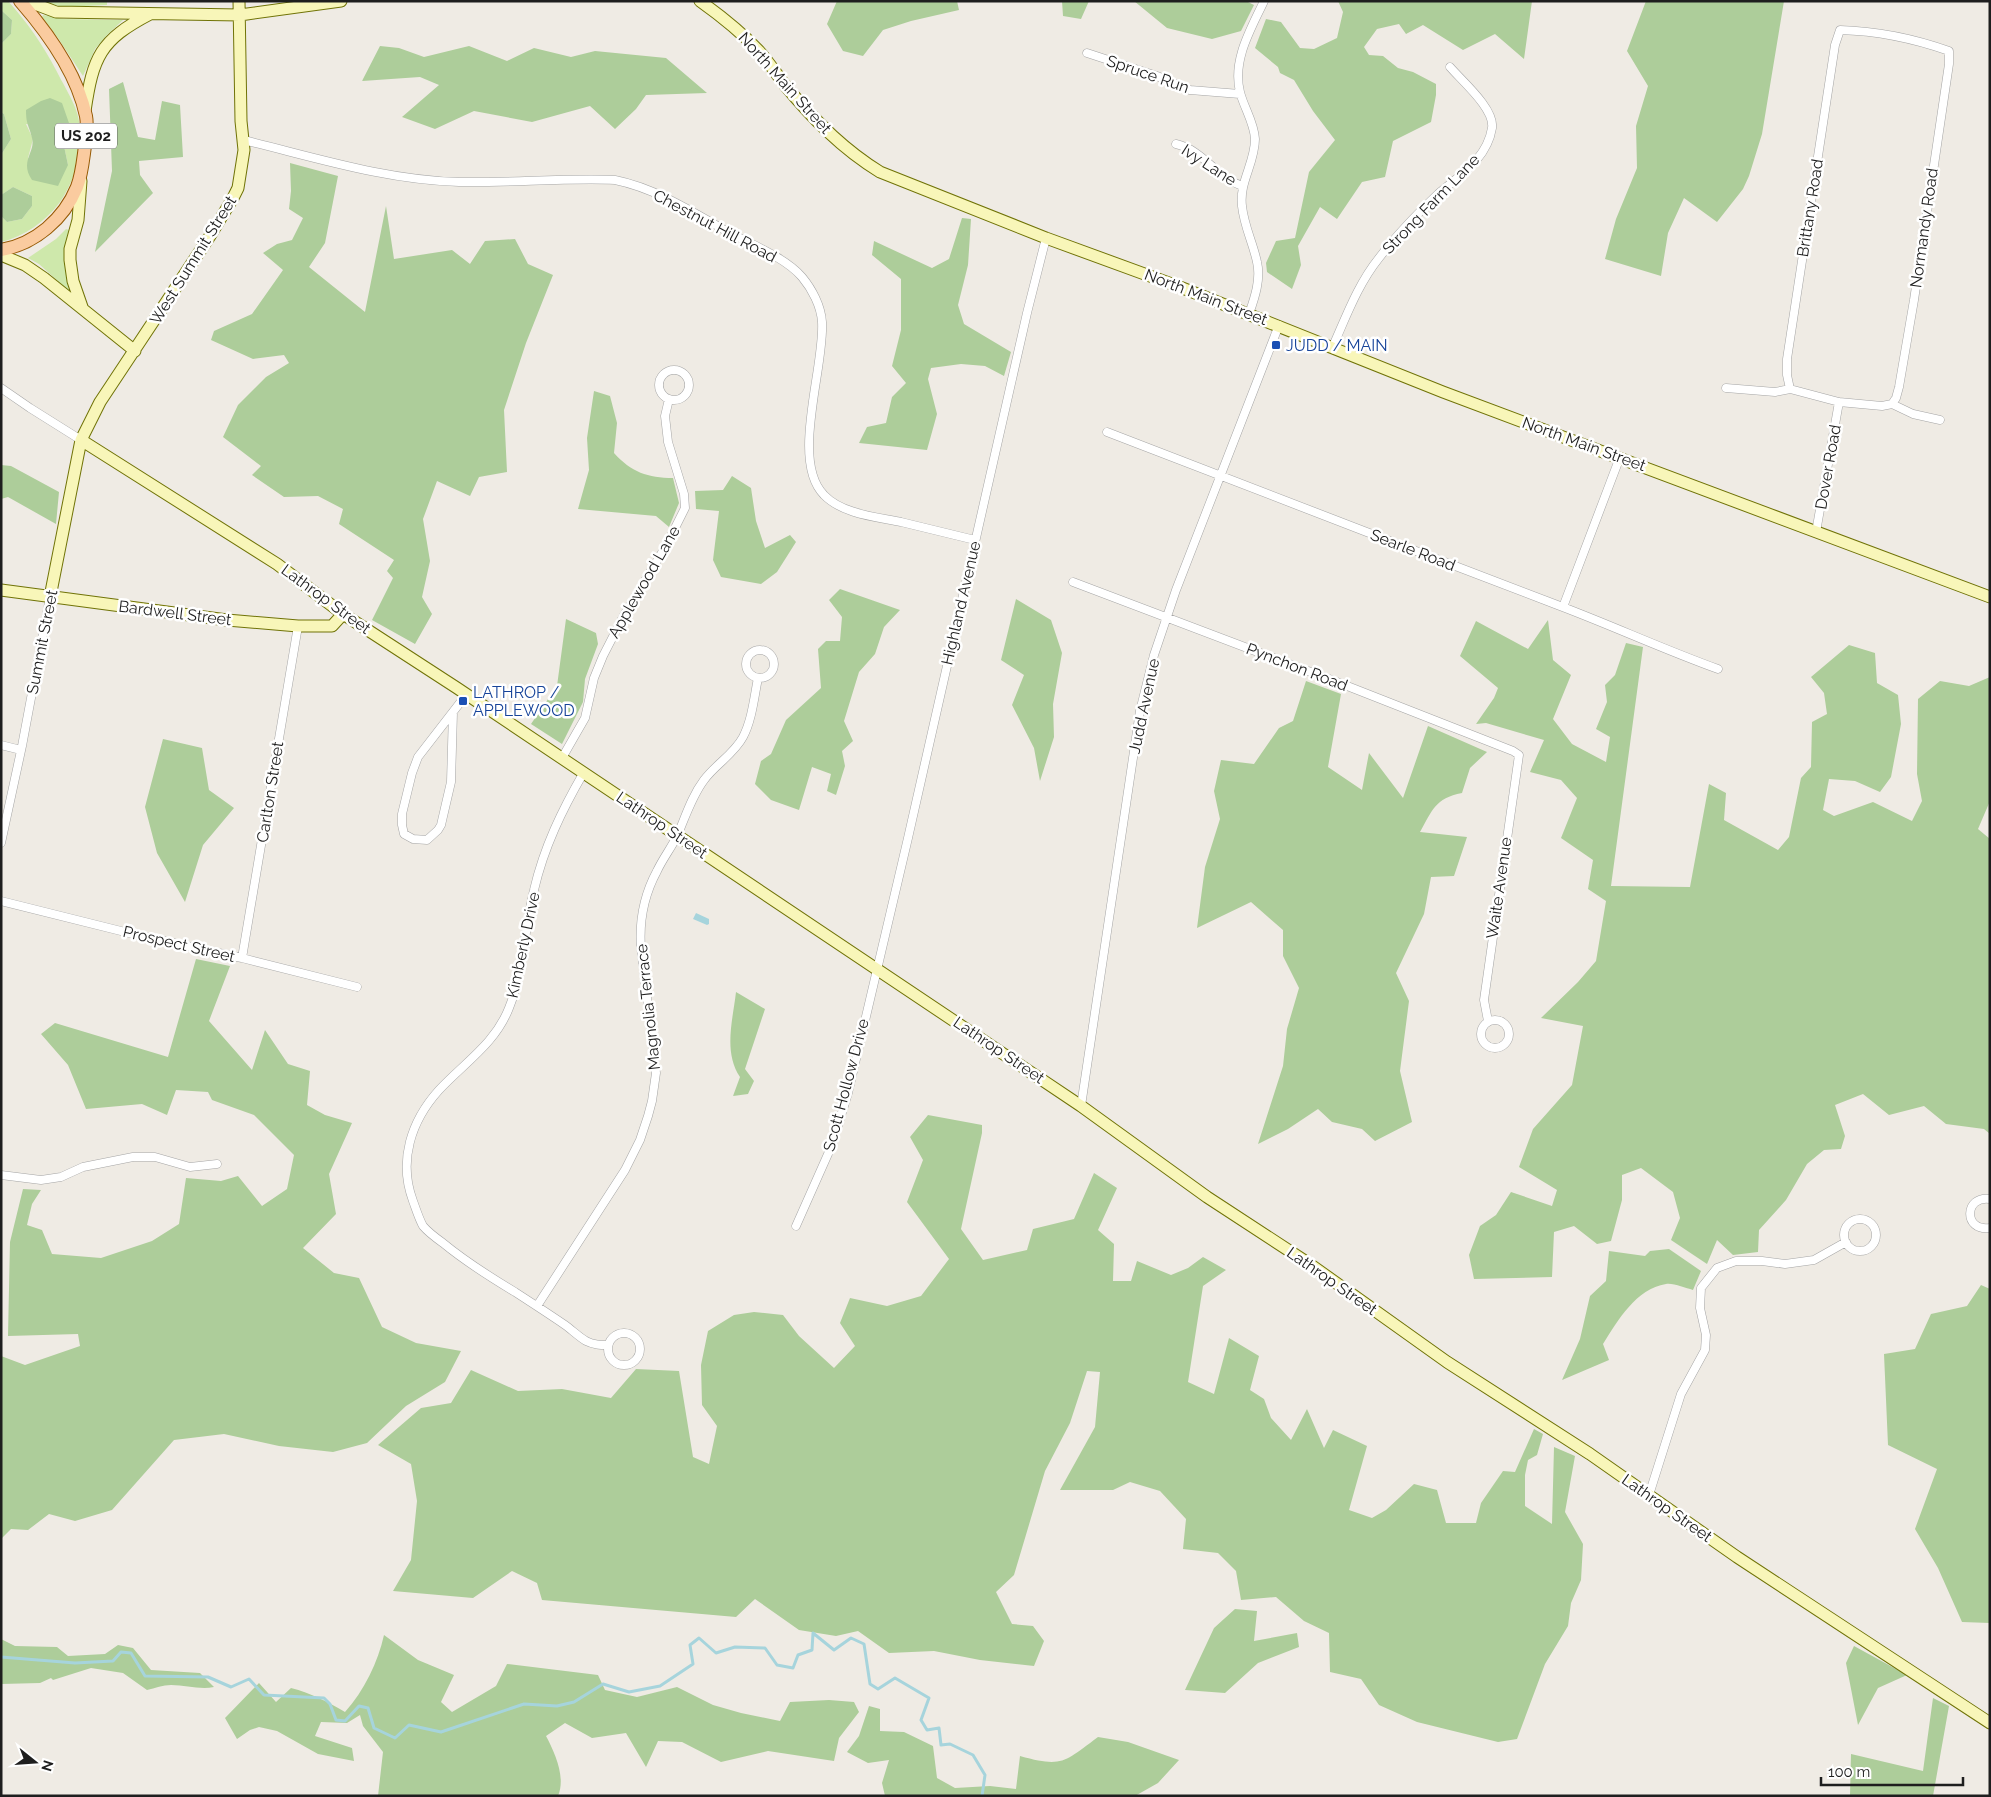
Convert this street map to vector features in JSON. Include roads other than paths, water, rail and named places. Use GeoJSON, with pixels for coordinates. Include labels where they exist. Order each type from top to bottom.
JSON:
{"type":"FeatureCollection","features":[{"type":"Feature","properties":{"kind":"main road","name":"US 202"},"geometry":{"type":"LineString","coordinates":[[1,250],[18,246],[52,224],[73,194],[81,173],[87,126],[85,112],[76,86],[46,35],[20,1]]}},
{"type":"Feature","properties":{"kind":"street"},"geometry":{"type":"LineString","coordinates":[[27,1],[56,12],[240,15],[341,1]]}},
{"type":"Feature","properties":{"kind":"street","name":"West Summit Street"},"geometry":{"type":"LineString","coordinates":[[82,440],[100,402],[234,198],[238,188],[243,160],[239,1]]}},
{"type":"Feature","properties":{"kind":"street","name":"North Main Street"},"geometry":{"type":"LineString","coordinates":[[700,1],[739,31],[760,52],[806,111],[860,160],[880,172],[1046,238],[1180,286],[1333,346],[1443,392],[1990,597]]}},
{"type":"Feature","properties":{"kind":"street"},"geometry":{"type":"LineString","coordinates":[[1249,314],[1256,290],[1258,272],[1256,258],[1244,221],[1241,201],[1242,186],[1252,157],[1255,139],[1250,119],[1240,94],[1239,76],[1242,51],[1264,1]]}},
{"type":"Feature","properties":{"kind":"street"},"geometry":{"type":"LineString","coordinates":[[85,112],[95,62],[103,49],[123,29],[151,14]]}},
{"type":"Feature","properties":{"kind":"street","name":"Brittany Road"},"geometry":{"type":"LineString","coordinates":[[1790,389],[1787,375],[1787,358],[1831,66],[1838,35],[1842,30],[1866,31],[1949,51]]}},
{"type":"Feature","properties":{"kind":"street","name":"Normandy Road"},"geometry":{"type":"LineString","coordinates":[[1892,404],[1899,387],[1914,300],[1949,64],[1949,51]]}},
{"type":"Feature","properties":{"kind":"street","name":"Spruce Run"},"geometry":{"type":"LineString","coordinates":[[1087,53],[1157,76],[1190,90],[1240,94]]}},
{"type":"Feature","properties":{"kind":"street","name":"Strong Farm Lane"},"geometry":{"type":"LineString","coordinates":[[1333,346],[1355,298],[1378,259],[1438,194],[1473,165],[1483,150],[1492,126],[1488,108],[1450,67]]}},
{"type":"Feature","properties":{"kind":"street","name":"Chestnut Hill Road"},"geometry":{"type":"LineString","coordinates":[[243,140],[350,167],[412,177],[459,182],[615,180],[638,186],[694,213],[785,263],[801,276],[810,287],[818,305],[822,321],[810,434],[809,463],[823,495],[836,505],[858,512],[975,540]]}},
{"type":"Feature","properties":{"kind":"street","name":"Ivy Lane"},"geometry":{"type":"LineString","coordinates":[[1176,144],[1189,149],[1224,177],[1242,186]]}},
{"type":"Feature","properties":{"kind":"street"},"geometry":{"type":"LineString","coordinates":[[81,173],[78,220],[70,249],[70,260],[73,281],[83,308]]}},
{"type":"Feature","properties":{"kind":"street","name":"Highland Avenue"},"geometry":{"type":"LineString","coordinates":[[877,968],[1046,238]]}},
{"type":"Feature","properties":{"kind":"street"},"geometry":{"type":"LineString","coordinates":[[1,255],[32,270],[83,308],[135,351]]}},
{"type":"Feature","properties":{"kind":"street","name":"Judd Avenue"},"geometry":{"type":"LineString","coordinates":[[1081,1106],[1140,711],[1149,673],[1166,618],[1279,325]]}},
{"type":"Feature","properties":{"kind":"street"},"geometry":{"type":"LineString","coordinates":[[672,369],[678,369],[689,379],[689,389],[680,399],[670,399],[661,393],[659,383],[663,374],[672,369]]}},
{"type":"Feature","properties":{"kind":"street","name":"Lathrop Street"},"geometry":{"type":"LineString","coordinates":[[1,388],[277,564],[343,614],[458,688],[1081,1106],[1207,1197],[1311,1265],[1447,1362],[1590,1454],[1737,1557],[1990,1722]]}},
{"type":"Feature","properties":{"kind":"street"},"geometry":{"type":"LineString","coordinates":[[1726,388],[1775,392],[1790,389],[1839,402],[1882,406],[1892,404],[1913,414],[1940,420]]}},
{"type":"Feature","properties":{"kind":"street","name":"Applewood Lane"},"geometry":{"type":"LineString","coordinates":[[562,758],[585,718],[594,678],[603,656],[624,615],[666,546],[684,508],[684,494],[668,442],[666,416],[670,399]]}},
{"type":"Feature","properties":{"kind":"street","name":"Dover Road"},"geometry":{"type":"LineString","coordinates":[[1816,532],[1839,402]]}},
{"type":"Feature","properties":{"kind":"street","name":"Searle Road"},"geometry":{"type":"LineString","coordinates":[[1107,432],[1563,607],[1682,656],[1718,668]]}},
{"type":"Feature","properties":{"kind":"street","name":"Summit Street"},"geometry":{"type":"LineString","coordinates":[[1,843],[82,440]]}},
{"type":"Feature","properties":{"kind":"street"},"geometry":{"type":"LineString","coordinates":[[1563,607],[1620,457]]}},
{"type":"Feature","properties":{"kind":"street","name":"Pynchon Road"},"geometry":{"type":"LineString","coordinates":[[1073,582],[1346,685],[1513,751],[1519,756]]}},
{"type":"Feature","properties":{"kind":"street","name":"Bardwell Street"},"geometry":{"type":"LineString","coordinates":[[1,590],[227,620],[298,626],[332,626],[343,614]]}},
{"type":"Feature","properties":{"kind":"street","name":"Carlton Street"},"geometry":{"type":"LineString","coordinates":[[242,958],[298,626]]}},
{"type":"Feature","properties":{"kind":"street","name":"Magnolia Terrace"},"geometry":{"type":"LineString","coordinates":[[537,1306],[626,1170],[640,1140],[648,1116],[656,1073],[649,1025],[640,928],[647,892],[656,872],[678,835],[698,788],[735,748],[744,735],[749,722],[758,678]]}},
{"type":"Feature","properties":{"kind":"street"},"geometry":{"type":"LineString","coordinates":[[453,712],[451,733],[453,773],[441,825],[427,840],[413,839],[404,834],[402,814],[412,773],[418,757],[466,695]]}},
{"type":"Feature","properties":{"kind":"street"},"geometry":{"type":"LineString","coordinates":[[1,745],[21,750]]}},
{"type":"Feature","properties":{"kind":"street","name":"Waite Avenue"},"geometry":{"type":"LineString","coordinates":[[1488,1022],[1484,1000],[1519,756]]}},
{"type":"Feature","properties":{"kind":"street","name":"Kimberly Drive"},"geometry":{"type":"LineString","coordinates":[[584,772],[566,803],[544,853],[533,891],[516,990],[504,1022],[492,1039],[426,1105],[413,1128],[407,1152],[408,1186],[423,1225],[466,1262],[537,1306],[586,1341],[598,1345],[608,1345]]}},
{"type":"Feature","properties":{"kind":"street","name":"Prospect Street"},"geometry":{"type":"LineString","coordinates":[[1,901],[357,987]]}},
{"type":"Feature","properties":{"kind":"street","name":"Scott Hollow Drive"},"geometry":{"type":"LineString","coordinates":[[796,1226],[832,1145],[840,1121],[877,968]]}},
{"type":"Feature","properties":{"kind":"street"},"geometry":{"type":"LineString","coordinates":[[1,1175],[41,1180],[61,1177],[83,1167],[133,1157],[154,1157],[190,1166],[217,1164]]}},
{"type":"Feature","properties":{"kind":"street"},"geometry":{"type":"LineString","coordinates":[[1990,1199],[1985,1198],[1977,1201],[1971,1207],[1970,1214],[1972,1221],[1977,1226],[1983,1229],[1990,1228]]}},
{"type":"Feature","properties":{"kind":"street"},"geometry":{"type":"LineString","coordinates":[[1865,1220],[1873,1226],[1876,1236],[1872,1246],[1868,1249],[1863,1251],[1853,1250],[1846,1242],[1844,1232],[1850,1223],[1865,1220]]}},
{"type":"Feature","properties":{"kind":"street"},"geometry":{"type":"LineString","coordinates":[[1649,1495],[1681,1394],[1706,1350],[1706,1335],[1700,1308],[1701,1288],[1717,1268],[1736,1260],[1784,1264],[1814,1260],[1846,1242]]}},
{"type":"Feature","properties":{"kind":"street"},"geometry":{"type":"LineString","coordinates":[[624,1333],[630,1334],[638,1341],[640,1351],[635,1360],[626,1365],[620,1364],[609,1355],[608,1345],[614,1336],[624,1333]]}},
{"type":"Feature","properties":{"kind":"water"},"geometry":{"type":"Polygon","coordinates":[[[696,913],[709,919],[709,924],[707,925],[693,919],[696,913]]]}},
{"type":"Feature","properties":{"kind":"waterway"},"geometry":{"type":"LineString","coordinates":[[1,1657],[75,1663],[113,1661],[121,1652],[131,1653],[145,1676],[208,1677],[231,1687],[249,1679],[264,1695],[324,1698],[330,1704],[336,1720],[345,1721],[359,1706],[368,1708],[374,1728],[395,1738],[409,1725],[441,1732],[524,1704],[557,1706],[574,1702],[603,1684],[629,1692],[660,1686],[693,1664],[690,1645],[699,1638],[716,1653],[735,1647],[765,1648],[777,1665],[793,1668],[798,1655],[812,1650],[813,1633],[834,1650],[851,1638],[864,1644],[870,1684],[878,1689],[895,1678],[929,1698],[921,1720],[927,1730],[939,1728],[941,1745],[950,1744],[973,1755],[985,1775],[982,1796]]}},
{"type":"Feature","properties":{"kind":"place","name":"JUDD / MAIN"},"geometry":{"type":"Point","coordinates":[1276,345]}},
{"type":"Feature","properties":{"kind":"place","name":"LATHROP / APPLEWOOD"},"geometry":{"type":"Point","coordinates":[463,701]}}]}
